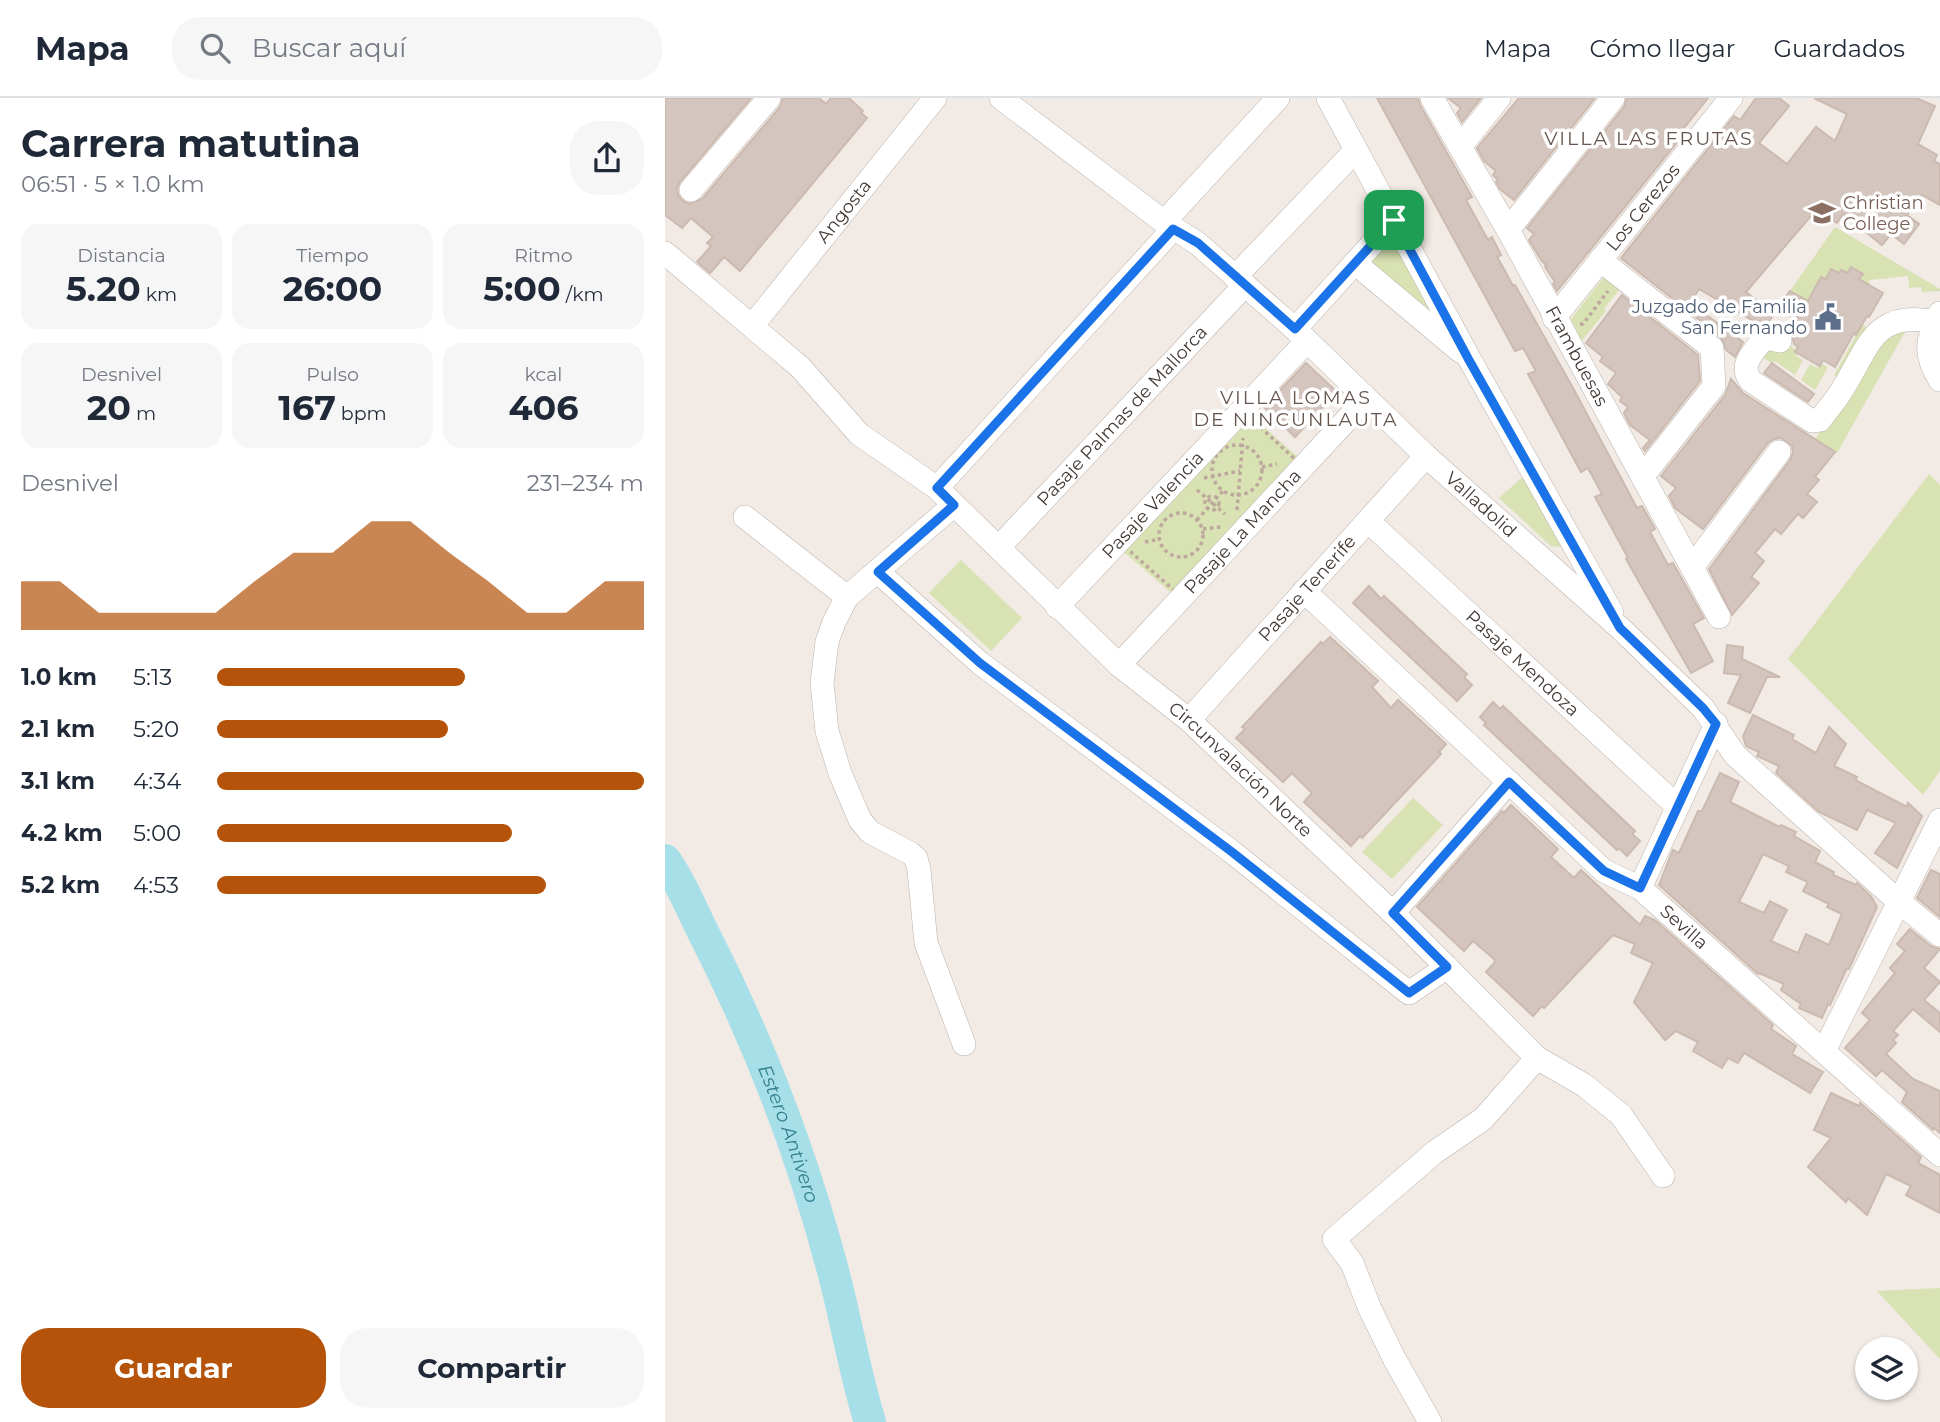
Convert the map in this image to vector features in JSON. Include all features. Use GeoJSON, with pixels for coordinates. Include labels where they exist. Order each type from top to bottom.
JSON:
{"type":"FeatureCollection","features":[{"type":"Feature","properties":{"kind":"street"},"geometry":{"type":"LineString","coordinates":[[691,190],[769,98]]}},
{"type":"Feature","properties":{"kind":"street","name":"Angosta"},"geometry":{"type":"LineString","coordinates":[[752,326],[935,98]]}},
{"type":"Feature","properties":{"kind":"street","name":"Valladolid"},"geometry":{"type":"LineString","coordinates":[[1001,98],[1168,225],[1198,243],[1301,335],[1426,456],[1620,628],[1703,708],[1735,755],[1898,901],[1940,935]]}},
{"type":"Feature","properties":{"kind":"street"},"geometry":{"type":"LineString","coordinates":[[937,488],[1278,98]]}},
{"type":"Feature","properties":{"kind":"street"},"geometry":{"type":"LineString","coordinates":[[1328,98],[1469,360],[1620,628]]}},
{"type":"Feature","properties":{"kind":"street","name":"Frambuesas"},"geometry":{"type":"LineString","coordinates":[[1432,98],[1508,230],[1719,617]]}},
{"type":"Feature","properties":{"kind":"street"},"geometry":{"type":"LineString","coordinates":[[1461,147],[1499,98]]}},
{"type":"Feature","properties":{"kind":"street"},"geometry":{"type":"LineString","coordinates":[[1508,230],[1613,98]]}},
{"type":"Feature","properties":{"kind":"street","name":"Los Cerezos"},"geometry":{"type":"LineString","coordinates":[[1554,318],[1731,98]]}},
{"type":"Feature","properties":{"kind":"street","name":"Pasaje Palmas de Mallorca"},"geometry":{"type":"LineString","coordinates":[[999,547],[1356,150]]}},
{"type":"Feature","properties":{"kind":"street","name":"Pasaje Valencia"},"geometry":{"type":"LineString","coordinates":[[1057,607],[1301,335],[1355,264],[1394,220]]}},
{"type":"Feature","properties":{"kind":"street","name":"Circunvalación Norte"},"geometry":{"type":"LineString","coordinates":[[665,253],[800,367],[859,434],[937,488],[1119,665],[1189,720],[1393,913],[1537,1058],[1584,1085],[1621,1115],[1663,1177]]}},
{"type":"Feature","properties":{"kind":"street"},"geometry":{"type":"LineString","coordinates":[[1600,260],[1712,348],[1714,386],[1643,476]]}},
{"type":"Feature","properties":{"kind":"street"},"geometry":{"type":"LineString","coordinates":[[1355,264],[1469,360]]}},
{"type":"Feature","properties":{"kind":"street"},"geometry":{"type":"LineString","coordinates":[[1780,341],[1764,338],[1748,359],[1746,374],[1751,381],[1812,421],[1820,420],[1840,393],[1871,338],[1896,321],[1915,317],[1938,318],[1928,343],[1928,356],[1940,380]]}},
{"type":"Feature","properties":{"kind":"street","name":"Pasaje La Mancha"},"geometry":{"type":"LineString","coordinates":[[1119,665],[1366,398]]}},
{"type":"Feature","properties":{"kind":"street"},"geometry":{"type":"LineString","coordinates":[[1693,566],[1779,452]]}},
{"type":"Feature","properties":{"kind":"street","name":"Pasaje Tenerife"},"geometry":{"type":"LineString","coordinates":[[1189,720],[1426,456]]}},
{"type":"Feature","properties":{"kind":"street"},"geometry":{"type":"LineString","coordinates":[[954,505],[847,597],[834,622],[823,662],[822,683],[827,731],[840,773],[860,820],[870,832],[916,858],[926,943],[964,1044]]}},
{"type":"Feature","properties":{"kind":"street"},"geometry":{"type":"LineString","coordinates":[[745,517],[847,597]]}},
{"type":"Feature","properties":{"kind":"street","name":"Pasaje Mendoza"},"geometry":{"type":"LineString","coordinates":[[1368,521],[1678,806]]}},
{"type":"Feature","properties":{"kind":"street"},"geometry":{"type":"LineString","coordinates":[[878,572],[980,663],[1232,852],[1409,993],[1447,967]]}},
{"type":"Feature","properties":{"kind":"street","name":"Sevilla"},"geometry":{"type":"LineString","coordinates":[[1304,591],[1604,871],[1640,888],[1940,1155]]}},
{"type":"Feature","properties":{"kind":"street"},"geometry":{"type":"LineString","coordinates":[[1640,888],[1716,724]]}},
{"type":"Feature","properties":{"kind":"street"},"geometry":{"type":"LineString","coordinates":[[1393,913],[1509,782]]}},
{"type":"Feature","properties":{"kind":"street"},"geometry":{"type":"LineString","coordinates":[[1824,1051],[1940,820]]}},
{"type":"Feature","properties":{"kind":"street"},"geometry":{"type":"LineString","coordinates":[[1430,1422],[1395,1360],[1370,1309],[1352,1263],[1334,1239],[1435,1152],[1483,1119],[1537,1058]]}},
{"type":"Feature","properties":{"kind":"path"},"geometry":{"type":"LineString","coordinates":[[1245,413],[1297,461],[1177,593],[1122,545],[1245,413]]}},
{"type":"Feature","properties":{"kind":"path"},"geometry":{"type":"LineString","coordinates":[[1244,424],[1245,413]]}},
{"type":"Feature","properties":{"kind":"path"},"geometry":{"type":"LineString","coordinates":[[1225,514],[1236,512],[1244,435]]}},
{"type":"Feature","properties":{"kind":"path"},"geometry":{"type":"LineString","coordinates":[[1235,445],[1256,453],[1260,460],[1262,475],[1254,489],[1238,495],[1223,491],[1213,476],[1213,464],[1221,451],[1235,445]]}},
{"type":"Feature","properties":{"kind":"path"},"geometry":{"type":"LineString","coordinates":[[1201,479],[1240,471]]}},
{"type":"Feature","properties":{"kind":"path"},"geometry":{"type":"LineString","coordinates":[[1197,490],[1225,514]]}},
{"type":"Feature","properties":{"kind":"path"},"geometry":{"type":"LineString","coordinates":[[1197,520],[1223,491]]}},
{"type":"Feature","properties":{"kind":"path"},"geometry":{"type":"LineString","coordinates":[[1206,498],[1216,498],[1219,501],[1217,507]]}},
{"type":"Feature","properties":{"kind":"path"},"geometry":{"type":"LineString","coordinates":[[1206,498],[1207,508]]}},
{"type":"Feature","properties":{"kind":"path"},"geometry":{"type":"LineString","coordinates":[[1207,508],[1217,507]]}},
{"type":"Feature","properties":{"kind":"path"},"geometry":{"type":"LineString","coordinates":[[1184,514],[1197,520],[1203,529],[1202,545],[1190,556],[1175,557],[1162,547],[1160,531],[1169,517],[1184,514]]}},
{"type":"Feature","properties":{"kind":"path"},"geometry":{"type":"LineString","coordinates":[[1203,529],[1222,527],[1225,514]]}},
{"type":"Feature","properties":{"kind":"green space"},"geometry":{"type":"Polygon","coordinates":[[[1835,227],[1940,291],[1922,292],[1921,287],[1909,288],[1908,276],[1869,280],[1870,285],[1859,280],[1862,274],[1841,270],[1839,273],[1831,269],[1826,279],[1821,277],[1808,301],[1790,291],[1835,227]]]}},
{"type":"Feature","properties":{"kind":"green space"},"geometry":{"type":"Polygon","coordinates":[[[1392,237],[1432,310],[1430,312],[1371,266],[1371,259],[1392,237]]]}},
{"type":"Feature","properties":{"kind":"green space"},"geometry":{"type":"Polygon","coordinates":[[[1607,273],[1622,286],[1581,342],[1571,319],[1607,273]]]}},
{"type":"Feature","properties":{"kind":"green space"},"geometry":{"type":"Polygon","coordinates":[[[1896,318],[1843,379],[1834,375],[1862,325],[1869,329],[1873,321],[1896,318]]]}},
{"type":"Feature","properties":{"kind":"green space"},"geometry":{"type":"Polygon","coordinates":[[[1910,323],[1837,453],[1815,440],[1874,343],[1910,323]]]}},
{"type":"Feature","properties":{"kind":"green space"},"geometry":{"type":"Polygon","coordinates":[[[1787,344],[1798,351],[1796,356],[1803,360],[1795,375],[1757,353],[1787,344]]]}},
{"type":"Feature","properties":{"kind":"green space"},"geometry":{"type":"Polygon","coordinates":[[[1820,363],[1828,367],[1815,390],[1801,380],[1810,364],[1817,368],[1820,363]]]}},
{"type":"Feature","properties":{"kind":"green space"},"geometry":{"type":"Polygon","coordinates":[[[1246,411],[1300,459],[1176,597],[1118,547],[1246,411]]]}},
{"type":"Feature","properties":{"kind":"green space"},"geometry":{"type":"Polygon","coordinates":[[[1929,474],[1940,485],[1940,771],[1923,795],[1788,659],[1929,474]]]}},
{"type":"Feature","properties":{"kind":"green space"},"geometry":{"type":"Polygon","coordinates":[[[1525,475],[1562,543],[1561,547],[1551,546],[1499,498],[1525,475]]]}},
{"type":"Feature","properties":{"kind":"green space"},"geometry":{"type":"Polygon","coordinates":[[[961,560],[1022,618],[991,651],[929,593],[961,560]]]}},
{"type":"Feature","properties":{"kind":"green space"},"geometry":{"type":"Polygon","coordinates":[[[1413,798],[1443,825],[1392,879],[1362,852],[1413,798]]]}},
{"type":"Feature","properties":{"kind":"green space"},"geometry":{"type":"Polygon","coordinates":[[[1940,1288],[1940,1359],[1877,1291],[1940,1288]]]}},
{"type":"Feature","properties":{"kind":"building"},"geometry":{"type":"Polygon","coordinates":[[[665,98],[751,98],[680,182],[678,195],[689,204],[702,199],[780,107],[783,98],[819,98],[826,104],[831,98],[849,98],[867,118],[740,271],[724,257],[710,273],[697,262],[711,246],[707,243],[713,237],[691,218],[682,228],[665,215],[665,98]]]}},
{"type":"Feature","properties":{"kind":"building"},"geometry":{"type":"Polygon","coordinates":[[[1377,98],[1418,98],[1472,197],[1466,200],[1488,240],[1492,237],[1501,255],[1497,257],[1573,388],[1637,508],[1642,506],[1655,529],[1650,532],[1668,565],[1673,563],[1704,618],[1693,624],[1713,661],[1691,673],[1626,559],[1628,558],[1595,497],[1602,494],[1588,468],[1581,472],[1528,374],[1536,371],[1523,348],[1515,351],[1377,98]]]}},
{"type":"Feature","properties":{"kind":"building"},"geometry":{"type":"Polygon","coordinates":[[[1448,98],[1481,98],[1462,122],[1457,113],[1461,108],[1448,98]]]}},
{"type":"Feature","properties":{"kind":"building"},"geometry":{"type":"Polygon","coordinates":[[[1519,98],[1595,98],[1514,200],[1500,189],[1496,182],[1498,180],[1493,175],[1496,171],[1484,161],[1477,148],[1519,98]]]}},
{"type":"Feature","properties":{"kind":"building"},"geometry":{"type":"Polygon","coordinates":[[[1627,98],[1708,98],[1680,133],[1683,135],[1557,291],[1553,284],[1555,282],[1545,267],[1547,266],[1529,240],[1534,234],[1527,228],[1624,107],[1627,98]]]}},
{"type":"Feature","properties":{"kind":"building"},"geometry":{"type":"Polygon","coordinates":[[[1756,98],[1779,98],[1789,106],[1759,143],[1787,164],[1816,127],[1835,141],[1847,114],[1814,98],[1916,98],[1935,106],[1918,144],[1937,155],[1934,161],[1940,164],[1940,205],[1922,195],[1907,215],[1919,224],[1904,244],[1891,234],[1882,245],[1843,214],[1837,223],[1816,210],[1746,292],[1774,314],[1767,324],[1760,325],[1699,289],[1690,303],[1743,342],[1735,357],[1726,350],[1721,337],[1621,258],[1734,116],[1740,120],[1756,98]]]}},
{"type":"Feature","properties":{"kind":"building","name":"Juzgado de Familia San Fernando"},"geometry":{"type":"Polygon","coordinates":[[[1851,267],[1863,274],[1859,279],[1883,293],[1856,335],[1854,333],[1835,367],[1823,360],[1820,366],[1795,352],[1798,347],[1794,344],[1792,335],[1799,322],[1777,309],[1790,291],[1808,301],[1821,277],[1826,279],[1831,269],[1848,273],[1851,267]]]}},
{"type":"Feature","properties":{"kind":"building"},"geometry":{"type":"Polygon","coordinates":[[[1622,295],[1698,355],[1700,381],[1645,451],[1643,448],[1650,440],[1630,425],[1624,413],[1628,407],[1608,384],[1616,373],[1600,361],[1603,357],[1586,343],[1622,295]]]}},
{"type":"Feature","properties":{"kind":"building"},"geometry":{"type":"Polygon","coordinates":[[[1306,363],[1337,392],[1295,437],[1264,407],[1306,363]]]}},
{"type":"Feature","properties":{"kind":"building"},"geometry":{"type":"Polygon","coordinates":[[[1772,363],[1814,394],[1808,402],[1764,373],[1772,363]]]}},
{"type":"Feature","properties":{"kind":"building"},"geometry":{"type":"Polygon","coordinates":[[[1731,379],[1743,393],[1835,452],[1815,477],[1819,480],[1807,494],[1817,502],[1803,518],[1798,514],[1781,534],[1775,529],[1755,553],[1764,561],[1751,577],[1759,583],[1732,615],[1709,569],[1790,460],[1792,446],[1781,438],[1768,443],[1703,529],[1675,508],[1669,496],[1676,488],[1661,476],[1725,395],[1731,379]]]}},
{"type":"Feature","properties":{"kind":"building"},"geometry":{"type":"Polygon","coordinates":[[[1369,586],[1381,599],[1384,596],[1467,674],[1464,677],[1472,685],[1457,701],[1353,603],[1369,586]]]}},
{"type":"Feature","properties":{"kind":"building"},"geometry":{"type":"Polygon","coordinates":[[[1330,637],[1378,681],[1372,687],[1391,708],[1398,700],[1446,744],[1439,752],[1441,754],[1362,838],[1360,836],[1351,846],[1304,802],[1312,793],[1292,773],[1283,782],[1236,738],[1245,729],[1242,727],[1292,673],[1321,642],[1323,644],[1330,637]]]}},
{"type":"Feature","properties":{"kind":"building"},"geometry":{"type":"Polygon","coordinates":[[[1727,645],[1743,647],[1742,659],[1780,677],[1767,677],[1750,713],[1728,703],[1741,675],[1724,673],[1727,645]]]}},
{"type":"Feature","properties":{"kind":"building"},"geometry":{"type":"Polygon","coordinates":[[[1493,702],[1500,709],[1503,706],[1635,831],[1632,834],[1640,841],[1627,856],[1619,848],[1617,850],[1484,725],[1486,723],[1480,717],[1493,702]]]}},
{"type":"Feature","properties":{"kind":"building"},"geometry":{"type":"Polygon","coordinates":[[[1753,715],[1794,735],[1792,739],[1816,753],[1829,727],[1846,744],[1834,766],[1907,807],[1908,803],[1922,816],[1897,868],[1875,853],[1896,823],[1867,810],[1857,830],[1819,812],[1776,773],[1779,766],[1757,756],[1759,752],[1746,746],[1743,736],[1753,715]]]}},
{"type":"Feature","properties":{"kind":"building"},"geometry":{"type":"Polygon","coordinates":[[[1720,773],[1739,782],[1730,802],[1796,832],[1794,836],[1820,851],[1815,862],[1834,872],[1833,875],[1856,885],[1857,883],[1871,896],[1877,907],[1849,969],[1847,968],[1822,1018],[1799,1008],[1801,1004],[1781,990],[1784,984],[1758,974],[1659,885],[1673,850],[1679,853],[1698,811],[1702,811],[1720,773]],[[1763,854],[1739,902],[1764,913],[1770,901],[1787,910],[1771,941],[1798,953],[1806,934],[1829,945],[1842,914],[1803,891],[1808,882],[1786,872],[1789,866],[1763,854]]]}},
{"type":"Feature","properties":{"kind":"building"},"geometry":{"type":"Polygon","coordinates":[[[1511,805],[1558,849],[1551,857],[1574,878],[1581,870],[1640,925],[1645,916],[1655,920],[1773,1025],[1771,1029],[1796,1046],[1792,1054],[1823,1072],[1810,1093],[1744,1053],[1738,1063],[1728,1058],[1722,1068],[1693,1051],[1698,1042],[1676,1031],[1665,1040],[1634,1002],[1653,963],[1631,953],[1635,944],[1613,935],[1544,1008],[1542,1006],[1533,1016],[1486,972],[1495,962],[1494,959],[1473,941],[1464,951],[1417,907],[1502,811],[1504,813],[1511,805]]]}},
{"type":"Feature","properties":{"kind":"building"},"geometry":{"type":"Polygon","coordinates":[[[1931,870],[1940,874],[1940,917],[1917,898],[1931,870]]]}},
{"type":"Feature","properties":{"kind":"building"},"geometry":{"type":"Polygon","coordinates":[[[1910,929],[1931,946],[1940,949],[1924,968],[1940,982],[1924,1000],[1940,1013],[1940,1032],[1913,1009],[1893,1031],[1898,1035],[1893,1040],[1896,1043],[1886,1054],[1913,1079],[1940,1091],[1940,1133],[1934,1128],[1933,1130],[1902,1102],[1907,1092],[1882,1070],[1876,1076],[1845,1048],[1870,1020],[1862,1013],[1895,973],[1890,968],[1905,951],[1897,944],[1910,929]]]}},
{"type":"Feature","properties":{"kind":"building"},"geometry":{"type":"Polygon","coordinates":[[[1831,1093],[1859,1106],[1860,1103],[1921,1157],[1918,1163],[1940,1175],[1940,1213],[1906,1195],[1911,1186],[1886,1174],[1867,1215],[1848,1198],[1846,1202],[1808,1167],[1831,1138],[1814,1130],[1831,1093]]]}},
{"type":"Feature","properties":{"kind":"waterway","name":"Estero Antivero"},"geometry":{"type":"LineString","coordinates":[[665,860],[685,894],[741,1011],[792,1138],[832,1267],[870,1422]]}},
{"type":"Feature","properties":{"kind":"place","name":"Christian College"},"geometry":{"type":"Point","coordinates":[1822,213]}},
{"type":"Feature","properties":{"kind":"place","name":"Juzgado de Familia San Fernando"},"geometry":{"type":"Point","coordinates":[1828,317]}},
{"type":"Feature","properties":{"kind":"district","name":"VILLA LAS FRUTAS"},"geometry":{"type":"Point","coordinates":[1649,138]}},
{"type":"Feature","properties":{"kind":"district","name":"VILLA LOMAS DE NINCUNLAUTA"},"geometry":{"type":"Point","coordinates":[1296,408]}},
{"type":"Feature","properties":{"kind":"route"},"geometry":{"type":"LineString","coordinates":[[1394,220],[1469,360],[1620,628],[1703,708],[1716,724],[1640,888],[1604,871],[1509,782],[1393,913],[1447,967],[1409,993],[1232,852],[980,663],[878,572],[954,505],[937,488],[1173,229],[1198,243],[1295,329],[1394,220]]}}]}
